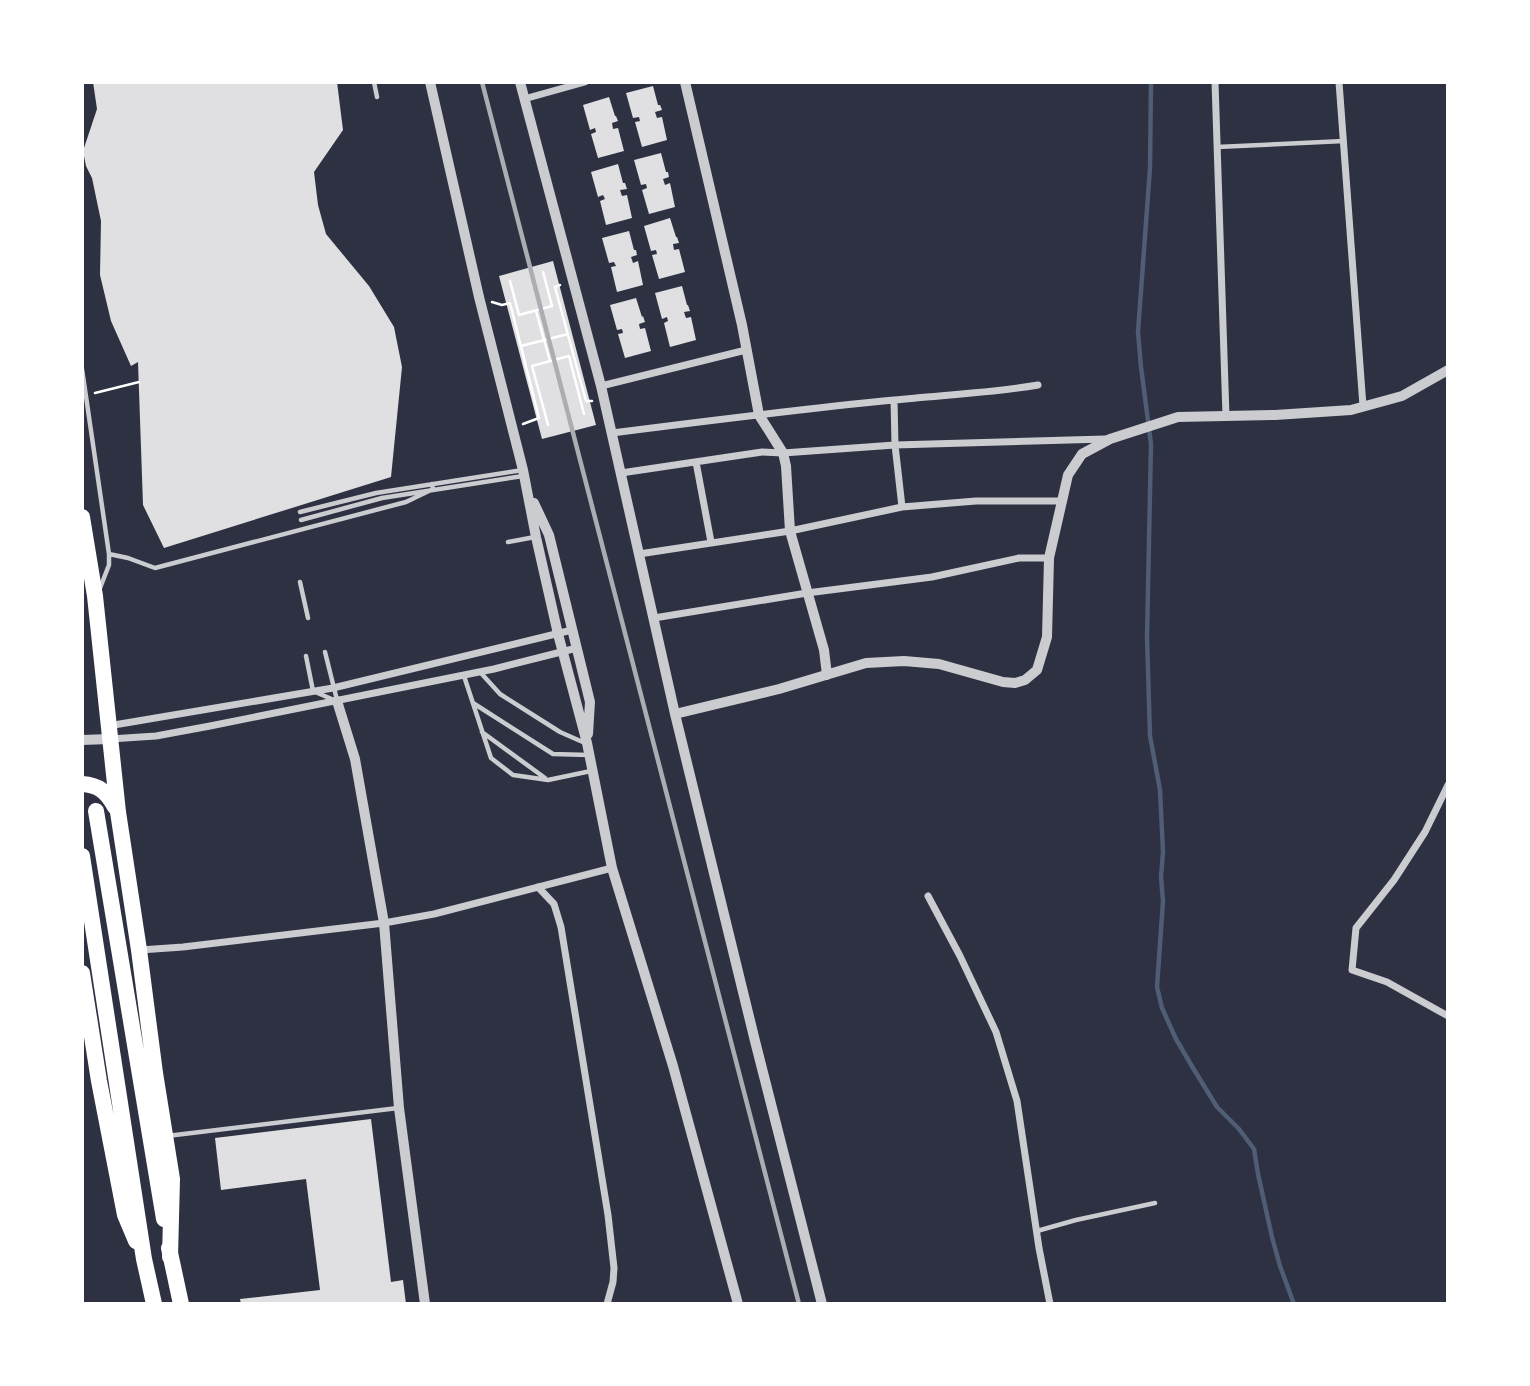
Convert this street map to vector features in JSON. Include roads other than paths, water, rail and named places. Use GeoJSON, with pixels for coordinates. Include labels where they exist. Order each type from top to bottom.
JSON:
{"type":"FeatureCollection","features":[{"type":"Feature","properties":{"kind":"highway"},"geometry":{"type":"LineString","coordinates":[[82,517],[95,596],[118,812],[172,1179],[170,1257]]}},
{"type":"Feature","properties":{"kind":"highway"},"geometry":{"type":"LineString","coordinates":[[82,785],[102,788],[118,812]]}},
{"type":"Feature","properties":{"kind":"highway"},"geometry":{"type":"LineString","coordinates":[[96,811],[170,1257],[181,1304]]}},
{"type":"Feature","properties":{"kind":"highway"},"geometry":{"type":"LineString","coordinates":[[82,856],[144,1259],[154,1304]]}},
{"type":"Feature","properties":{"kind":"highway"},"geometry":{"type":"LineString","coordinates":[[82,973],[99,1081],[125,1215],[144,1259]]}},
{"type":"Feature","properties":{"kind":"street"},"geometry":{"type":"LineString","coordinates":[[430,82],[524,473],[558,634],[588,749],[612,868],[673,1066],[738,1304]]}},
{"type":"Feature","properties":{"kind":"street"},"geometry":{"type":"LineString","coordinates":[[520,82],[601,386],[675,714],[822,1304]]}},
{"type":"Feature","properties":{"kind":"street"},"geometry":{"type":"LineString","coordinates":[[524,99],[585,82]]}},
{"type":"Feature","properties":{"kind":"street"},"geometry":{"type":"LineString","coordinates":[[685,82],[742,326],[759,415],[783,453],[790,531],[824,650],[827,675]]}},
{"type":"Feature","properties":{"kind":"street"},"geometry":{"type":"LineString","coordinates":[[1215,82],[1226,416]]}},
{"type":"Feature","properties":{"kind":"street"},"geometry":{"type":"LineString","coordinates":[[1339,82],[1363,406]]}},
{"type":"Feature","properties":{"kind":"street"},"geometry":{"type":"LineString","coordinates":[[601,386],[746,350]]}},
{"type":"Feature","properties":{"kind":"street"},"geometry":{"type":"LineString","coordinates":[[675,714],[779,689],[866,663],[939,663],[1003,682],[1025,680],[1037,670],[1047,638],[1049,558],[1068,475],[1082,454],[1110,439],[1178,417],[1351,410],[1402,396],[1448,370]]}},
{"type":"Feature","properties":{"kind":"street"},"geometry":{"type":"LineString","coordinates":[[612,433],[1038,385]]}},
{"type":"Feature","properties":{"kind":"street"},"geometry":{"type":"LineString","coordinates":[[894,400],[895,445],[902,507]]}},
{"type":"Feature","properties":{"kind":"street"},"geometry":{"type":"LineString","coordinates":[[621,473],[762,453],[895,445],[1110,439]]}},
{"type":"Feature","properties":{"kind":"street"},"geometry":{"type":"LineString","coordinates":[[696,462],[711,542]]}},
{"type":"Feature","properties":{"kind":"street"},"geometry":{"type":"LineString","coordinates":[[527,490],[549,535],[590,702],[588,749]]}},
{"type":"Feature","properties":{"kind":"street"},"geometry":{"type":"LineString","coordinates":[[639,554],[790,531],[902,507],[975,501],[1061,501]]}},
{"type":"Feature","properties":{"kind":"street"},"geometry":{"type":"LineString","coordinates":[[654,618],[807,593],[932,577],[1018,558],[1049,558]]}},
{"type":"Feature","properties":{"kind":"street"},"geometry":{"type":"LineString","coordinates":[[82,740],[333,688],[572,630]]}},
{"type":"Feature","properties":{"kind":"street"},"geometry":{"type":"LineString","coordinates":[[109,733],[156,736],[480,672],[577,648]]}},
{"type":"Feature","properties":{"kind":"street"},"geometry":{"type":"LineString","coordinates":[[337,701],[355,759],[384,923],[399,1108],[425,1304]]}},
{"type":"Feature","properties":{"kind":"street"},"geometry":{"type":"LineString","coordinates":[[1448,785],[1425,832],[1394,880],[1356,928],[1352,970],[1387,982],[1448,1016]]}},
{"type":"Feature","properties":{"kind":"street"},"geometry":{"type":"LineString","coordinates":[[139,950],[384,923],[434,914],[612,868]]}},
{"type":"Feature","properties":{"kind":"street"},"geometry":{"type":"LineString","coordinates":[[538,887],[554,904],[561,928],[608,1215],[614,1268],[607,1304]]}},
{"type":"Feature","properties":{"kind":"street"},"geometry":{"type":"LineString","coordinates":[[928,896],[996,1032],[1017,1101],[1050,1304]]}},
{"type":"Feature","properties":{"kind":"lane"},"geometry":{"type":"LineString","coordinates":[[374,82],[377,97]]}},
{"type":"Feature","properties":{"kind":"lane"},"geometry":{"type":"LineString","coordinates":[[1216,147],[1344,141]]}},
{"type":"Feature","properties":{"kind":"lane"},"geometry":{"type":"LineString","coordinates":[[82,369],[110,554],[109,565],[95,596]]}},
{"type":"Feature","properties":{"kind":"lane"},"geometry":{"type":"LineString","coordinates":[[300,512],[376,493],[524,473]]}},
{"type":"Feature","properties":{"kind":"lane"},"geometry":{"type":"LineString","coordinates":[[110,554],[155,568],[407,502],[433,486]]}},
{"type":"Feature","properties":{"kind":"lane"},"geometry":{"type":"LineString","coordinates":[[301,520],[433,486]]}},
{"type":"Feature","properties":{"kind":"lane"},"geometry":{"type":"LineString","coordinates":[[508,542],[536,537]]}},
{"type":"Feature","properties":{"kind":"lane"},"geometry":{"type":"LineString","coordinates":[[300,582],[308,618]]}},
{"type":"Feature","properties":{"kind":"lane"},"geometry":{"type":"LineString","coordinates":[[325,652],[337,701]]}},
{"type":"Feature","properties":{"kind":"lane"},"geometry":{"type":"LineString","coordinates":[[306,656],[313,691],[337,701]]}},
{"type":"Feature","properties":{"kind":"lane"},"geometry":{"type":"LineString","coordinates":[[480,672],[500,694],[588,749]]}},
{"type":"Feature","properties":{"kind":"lane"},"geometry":{"type":"LineString","coordinates":[[463,675],[491,758],[513,775],[548,780],[593,771]]}},
{"type":"Feature","properties":{"kind":"lane"},"geometry":{"type":"LineString","coordinates":[[472,703],[553,754],[588,749]]}},
{"type":"Feature","properties":{"kind":"lane"},"geometry":{"type":"LineString","coordinates":[[481,731],[548,780]]}},
{"type":"Feature","properties":{"kind":"lane"},"geometry":{"type":"LineString","coordinates":[[166,1136],[399,1108]]}},
{"type":"Feature","properties":{"kind":"lane"},"geometry":{"type":"LineString","coordinates":[[1037,1231],[1155,1203]]}},
{"type":"Feature","properties":{"kind":"waterway"},"geometry":{"type":"LineString","coordinates":[[1151,82],[1150,168],[1138,332],[1151,444],[1147,637],[1150,736],[1160,790],[1163,852],[1163,901],[1157,987],[1162,1008],[1193,1068],[1217,1107],[1254,1149],[1272,1237],[1294,1304]]}},
{"type":"Feature","properties":{"kind":"railway"},"geometry":{"type":"LineString","coordinates":[[482,82],[799,1304]]}}]}
